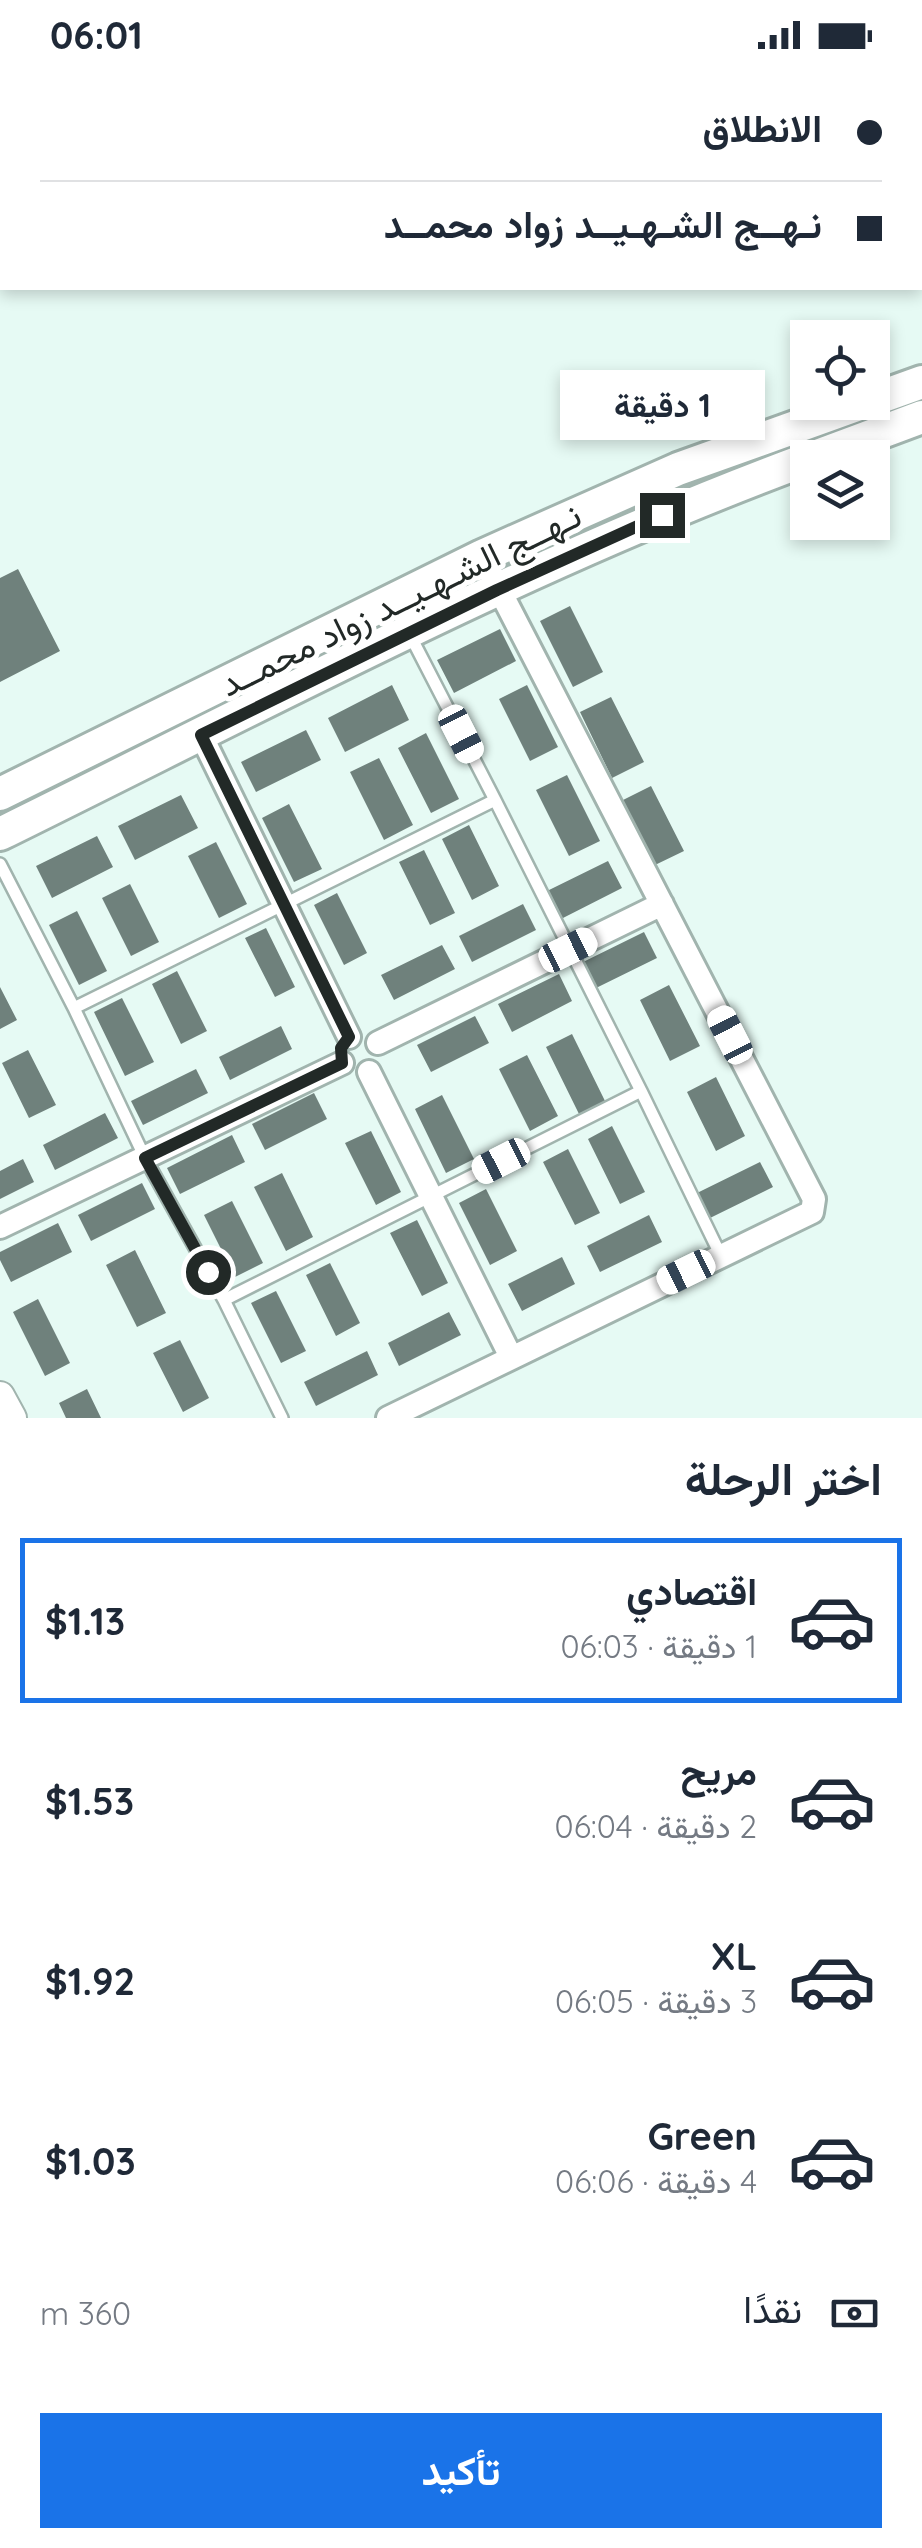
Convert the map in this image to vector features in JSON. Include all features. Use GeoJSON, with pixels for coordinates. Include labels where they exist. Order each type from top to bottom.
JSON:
{"type":"FeatureCollection","features":[{"type":"Feature","properties":{"kind":"main road"},"geometry":{"type":"LineString","coordinates":[[890,394],[922,382]]}},
{"type":"Feature","properties":{"kind":"main road","name":"نـهــج الشـهـيــد زواد محمــد"},"geometry":{"type":"LineString","coordinates":[[859,440],[922,417]]}},
{"type":"Feature","properties":{"kind":"main road","name":"نـهــج الشـهـيــد زواد محمــد"},"geometry":{"type":"LineString","coordinates":[[0,794],[482,556],[678,470],[816,420]]}},
{"type":"Feature","properties":{"kind":"main road","name":"نـهــج الشـهـيــد زواد محمــد"},"geometry":{"type":"LineString","coordinates":[[0,834],[497,590],[696,500],[790,465]]}},
{"type":"Feature","properties":{"kind":"street"},"geometry":{"type":"LineString","coordinates":[[388,1418],[812,1212],[814,1206],[814,1199],[482,556]]}},
{"type":"Feature","properties":{"kind":"street"},"geometry":{"type":"LineString","coordinates":[[201,735],[349,1037]]}},
{"type":"Feature","properties":{"kind":"street"},"geometry":{"type":"LineString","coordinates":[[378,1043],[662,904]]}},
{"type":"Feature","properties":{"kind":"street"},"geometry":{"type":"LineString","coordinates":[[360,1033],[378,1043],[380,1060],[369,1072],[354,1073],[342,1063],[341,1048],[349,1037],[360,1033]]}},
{"type":"Feature","properties":{"kind":"street"},"geometry":{"type":"LineString","coordinates":[[0,1227],[342,1063]]}},
{"type":"Feature","properties":{"kind":"street"},"geometry":{"type":"LineString","coordinates":[[369,1072],[511,1356]]}},
{"type":"Feature","properties":{"kind":"street"},"geometry":{"type":"LineString","coordinates":[[0,1396],[12,1418]]}},
{"type":"Feature","properties":{"kind":"lane"},"geometry":{"type":"LineString","coordinates":[[409,633],[721,1256]]}},
{"type":"Feature","properties":{"kind":"lane"},"geometry":{"type":"LineString","coordinates":[[74,1008],[495,800]]}},
{"type":"Feature","properties":{"kind":"lane"},"geometry":{"type":"LineString","coordinates":[[0,864],[145,1158],[224,1300],[282,1418]]}},
{"type":"Feature","properties":{"kind":"lane"},"geometry":{"type":"LineString","coordinates":[[224,1300],[641,1091]]}},
{"type":"Feature","properties":{"kind":"building"},"geometry":{"type":"Polygon","coordinates":[[[18,569],[60,651],[0,682],[0,578],[18,569]]]}},
{"type":"Feature","properties":{"kind":"building"},"geometry":{"type":"Polygon","coordinates":[[[570,606],[603,672],[573,687],[540,621],[570,606]]]}},
{"type":"Feature","properties":{"kind":"building"},"geometry":{"type":"Polygon","coordinates":[[[500,629],[516,661],[454,693],[437,660],[500,629]]]}},
{"type":"Feature","properties":{"kind":"building"},"geometry":{"type":"Polygon","coordinates":[[[392,685],[409,720],[345,752],[328,718],[392,685]]]}},
{"type":"Feature","properties":{"kind":"building"},"geometry":{"type":"Polygon","coordinates":[[[527,685],[558,747],[530,761],[499,699],[527,685]]]}},
{"type":"Feature","properties":{"kind":"building"},"geometry":{"type":"Polygon","coordinates":[[[611,697],[644,762],[612,778],[580,712],[611,697]]]}},
{"type":"Feature","properties":{"kind":"building"},"geometry":{"type":"Polygon","coordinates":[[[306,730],[321,760],[256,792],[241,762],[306,730]]]}},
{"type":"Feature","properties":{"kind":"building"},"geometry":{"type":"Polygon","coordinates":[[[426,733],[459,799],[431,813],[398,748],[426,733]]]}},
{"type":"Feature","properties":{"kind":"building"},"geometry":{"type":"Polygon","coordinates":[[[379,758],[413,825],[384,840],[350,772],[379,758]]]}},
{"type":"Feature","properties":{"kind":"building"},"geometry":{"type":"Polygon","coordinates":[[[567,775],[600,841],[569,856],[536,790],[567,775]]]}},
{"type":"Feature","properties":{"kind":"building"},"geometry":{"type":"Polygon","coordinates":[[[651,786],[684,851],[655,865],[623,800],[651,786]]]}},
{"type":"Feature","properties":{"kind":"building"},"geometry":{"type":"Polygon","coordinates":[[[181,795],[198,828],[135,860],[118,826],[181,795]]]}},
{"type":"Feature","properties":{"kind":"building"},"geometry":{"type":"Polygon","coordinates":[[[289,804],[322,869],[294,882],[262,818],[289,804]]]}},
{"type":"Feature","properties":{"kind":"building"},"geometry":{"type":"Polygon","coordinates":[[[469,825],[499,886],[472,900],[442,839],[469,825]]]}},
{"type":"Feature","properties":{"kind":"building"},"geometry":{"type":"Polygon","coordinates":[[[97,836],[113,867],[52,898],[36,866],[97,836]]]}},
{"type":"Feature","properties":{"kind":"building"},"geometry":{"type":"Polygon","coordinates":[[[216,842],[247,904],[219,918],[188,856],[216,842]]]}},
{"type":"Feature","properties":{"kind":"building"},"geometry":{"type":"Polygon","coordinates":[[[424,850],[455,913],[430,925],[399,862],[424,850]]]}},
{"type":"Feature","properties":{"kind":"building"},"geometry":{"type":"Polygon","coordinates":[[[608,861],[622,888],[561,919],[547,891],[608,861]]]}},
{"type":"Feature","properties":{"kind":"building"},"geometry":{"type":"Polygon","coordinates":[[[130,884],[159,942],[131,956],[102,898],[130,884]]]}},
{"type":"Feature","properties":{"kind":"building"},"geometry":{"type":"Polygon","coordinates":[[[337,893],[367,953],[344,965],[314,905],[337,893]]]}},
{"type":"Feature","properties":{"kind":"building"},"geometry":{"type":"Polygon","coordinates":[[[523,904],[536,930],[472,962],[459,936],[523,904]]]}},
{"type":"Feature","properties":{"kind":"building"},"geometry":{"type":"Polygon","coordinates":[[[77,911],[107,971],[79,985],[49,925],[77,911]]]}},
{"type":"Feature","properties":{"kind":"building"},"geometry":{"type":"Polygon","coordinates":[[[266,928],[295,987],[275,997],[245,938],[266,928]]]}},
{"type":"Feature","properties":{"kind":"building"},"geometry":{"type":"Polygon","coordinates":[[[644,932],[657,958],[594,989],[581,963],[644,932]]]}},
{"type":"Feature","properties":{"kind":"building"},"geometry":{"type":"Polygon","coordinates":[[[442,945],[455,969],[394,1000],[381,975],[442,945]]]}},
{"type":"Feature","properties":{"kind":"building"},"geometry":{"type":"Polygon","coordinates":[[[177,971],[207,1031],[181,1044],[152,984],[177,971]]]}},
{"type":"Feature","properties":{"kind":"building"},"geometry":{"type":"Polygon","coordinates":[[[559,974],[572,1001],[512,1032],[498,1004],[559,974]]]}},
{"type":"Feature","properties":{"kind":"building"},"geometry":{"type":"Polygon","coordinates":[[[669,985],[700,1046],[670,1061],[640,1000],[669,985]]]}},
{"type":"Feature","properties":{"kind":"building"},"geometry":{"type":"Polygon","coordinates":[[[0,987],[17,1020],[0,1029],[0,987]]]}},
{"type":"Feature","properties":{"kind":"building"},"geometry":{"type":"Polygon","coordinates":[[[122,998],[154,1062],[125,1076],[94,1012],[122,998]]]}},
{"type":"Feature","properties":{"kind":"building"},"geometry":{"type":"Polygon","coordinates":[[[475,1016],[489,1043],[431,1072],[417,1045],[475,1016]]]}},
{"type":"Feature","properties":{"kind":"building"},"geometry":{"type":"Polygon","coordinates":[[[281,1026],[292,1049],[230,1080],[219,1057],[281,1026]]]}},
{"type":"Feature","properties":{"kind":"building"},"geometry":{"type":"Polygon","coordinates":[[[572,1034],[605,1101],[579,1114],[546,1047],[572,1034]]]}},
{"type":"Feature","properties":{"kind":"building"},"geometry":{"type":"Polygon","coordinates":[[[28,1050],[56,1105],[29,1118],[2,1063],[28,1050]]]}},
{"type":"Feature","properties":{"kind":"building"},"geometry":{"type":"Polygon","coordinates":[[[527,1055],[558,1116],[530,1131],[499,1069],[527,1055]]]}},
{"type":"Feature","properties":{"kind":"building"},"geometry":{"type":"Polygon","coordinates":[[[196,1069],[208,1093],[143,1125],[131,1101],[196,1069]]]}},
{"type":"Feature","properties":{"kind":"building"},"geometry":{"type":"Polygon","coordinates":[[[716,1077],[745,1136],[716,1151],[687,1092],[716,1077]]]}},
{"type":"Feature","properties":{"kind":"building"},"geometry":{"type":"Polygon","coordinates":[[[314,1093],[327,1119],[265,1150],[252,1124],[314,1093]]]}},
{"type":"Feature","properties":{"kind":"building"},"geometry":{"type":"Polygon","coordinates":[[[442,1095],[474,1159],[446,1173],[415,1109],[442,1095]]]}},
{"type":"Feature","properties":{"kind":"building"},"geometry":{"type":"Polygon","coordinates":[[[105,1113],[118,1138],[55,1170],[43,1145],[105,1113]]]}},
{"type":"Feature","properties":{"kind":"building"},"geometry":{"type":"Polygon","coordinates":[[[612,1126],[645,1192],[620,1204],[588,1139],[612,1126]]]}},
{"type":"Feature","properties":{"kind":"building"},"geometry":{"type":"Polygon","coordinates":[[[371,1131],[401,1192],[376,1205],[345,1143],[371,1131]]]}},
{"type":"Feature","properties":{"kind":"building"},"geometry":{"type":"Polygon","coordinates":[[[232,1135],[245,1162],[180,1194],[167,1168],[232,1135]]]}},
{"type":"Feature","properties":{"kind":"building"},"geometry":{"type":"Polygon","coordinates":[[[568,1149],[600,1213],[575,1225],[543,1162],[568,1149]]]}},
{"type":"Feature","properties":{"kind":"building"},"geometry":{"type":"Polygon","coordinates":[[[23,1159],[34,1182],[0,1199],[0,1171],[23,1159]]]}},
{"type":"Feature","properties":{"kind":"building"},"geometry":{"type":"Polygon","coordinates":[[[760,1162],[773,1187],[710,1218],[697,1193],[760,1162]]]}},
{"type":"Feature","properties":{"kind":"building"},"geometry":{"type":"Polygon","coordinates":[[[282,1173],[313,1237],[286,1251],[254,1187],[282,1173]]]}},
{"type":"Feature","properties":{"kind":"building"},"geometry":{"type":"Polygon","coordinates":[[[142,1183],[155,1209],[91,1241],[78,1215],[142,1183]]]}},
{"type":"Feature","properties":{"kind":"building"},"geometry":{"type":"Polygon","coordinates":[[[486,1189],[517,1251],[490,1265],[459,1203],[486,1189]]]}},
{"type":"Feature","properties":{"kind":"building"},"geometry":{"type":"Polygon","coordinates":[[[232,1201],[263,1263],[235,1277],[204,1215],[232,1201]]]}},
{"type":"Feature","properties":{"kind":"building"},"geometry":{"type":"Polygon","coordinates":[[[649,1215],[662,1242],[600,1272],[587,1246],[649,1215]]]}},
{"type":"Feature","properties":{"kind":"building"},"geometry":{"type":"Polygon","coordinates":[[[417,1220],[448,1283],[422,1296],[390,1233],[417,1220]]]}},
{"type":"Feature","properties":{"kind":"building"},"geometry":{"type":"Polygon","coordinates":[[[58,1223],[72,1252],[11,1282],[0,1252],[58,1223]]]}},
{"type":"Feature","properties":{"kind":"building"},"geometry":{"type":"Polygon","coordinates":[[[135,1250],[166,1313],[137,1327],[106,1265],[135,1250]]]}},
{"type":"Feature","properties":{"kind":"building"},"geometry":{"type":"Polygon","coordinates":[[[562,1257],[575,1284],[522,1311],[508,1284],[562,1257]]]}},
{"type":"Feature","properties":{"kind":"building"},"geometry":{"type":"Polygon","coordinates":[[[330,1263],[360,1323],[336,1336],[306,1275],[330,1263]]]}},
{"type":"Feature","properties":{"kind":"building"},"geometry":{"type":"Polygon","coordinates":[[[276,1291],[306,1351],[281,1363],[251,1303],[276,1291]]]}},
{"type":"Feature","properties":{"kind":"building"},"geometry":{"type":"Polygon","coordinates":[[[38,1299],[70,1363],[45,1376],[13,1312],[38,1299]]]}},
{"type":"Feature","properties":{"kind":"building"},"geometry":{"type":"Polygon","coordinates":[[[449,1312],[461,1335],[399,1366],[388,1343],[449,1312]]]}},
{"type":"Feature","properties":{"kind":"building"},"geometry":{"type":"Polygon","coordinates":[[[180,1340],[209,1398],[183,1412],[153,1353],[180,1340]]]}},
{"type":"Feature","properties":{"kind":"building"},"geometry":{"type":"Polygon","coordinates":[[[367,1351],[378,1375],[316,1406],[304,1382],[367,1351]]]}},
{"type":"Feature","properties":{"kind":"building"},"geometry":{"type":"Polygon","coordinates":[[[87,1389],[101,1418],[66,1418],[59,1403],[87,1389]]]}},
{"type":"Feature","properties":{"kind":"route"},"geometry":{"type":"LineString","coordinates":[[208,1272],[145,1158],[342,1063],[341,1048],[349,1037],[201,735],[497,590],[662,515]]}}]}
